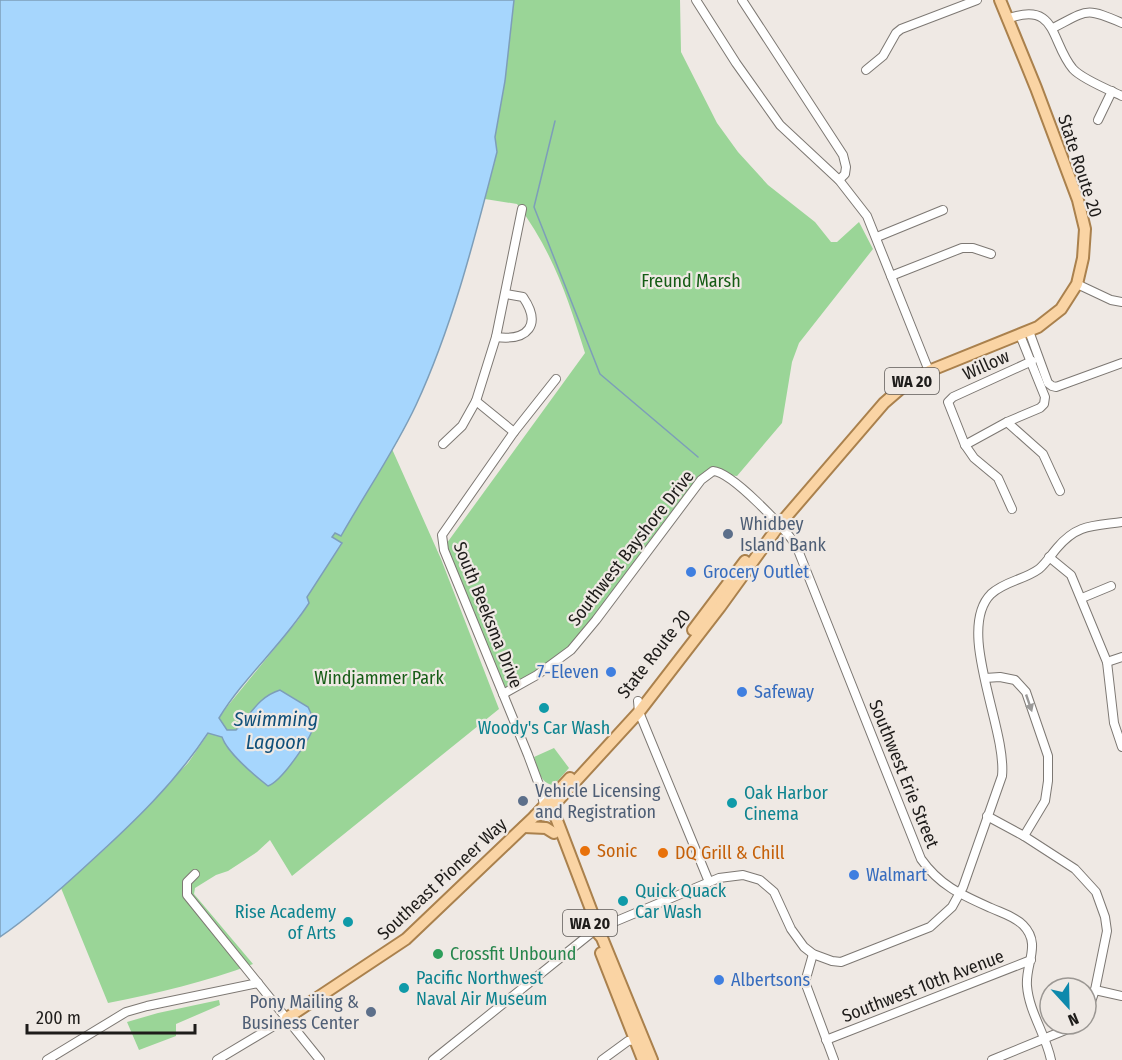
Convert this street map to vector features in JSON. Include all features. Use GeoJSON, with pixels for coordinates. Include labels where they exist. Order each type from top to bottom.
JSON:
{"type":"FeatureCollection","features":[{"type":"Feature","properties":{"kind":"main road","name":"State Route 20"},"geometry":{"type":"LineString","coordinates":[[639,706],[764,537],[780,524],[884,403],[906,384],[929,371],[1038,327],[1061,309],[1077,284],[1083,258],[1085,229],[1082,213],[1036,88],[1000,0]]}},
{"type":"Feature","properties":{"kind":"main road","name":"WA 20"},"geometry":{"type":"LineString","coordinates":[[548,806],[639,706]]}},
{"type":"Feature","properties":{"kind":"main road","name":"WA 20"},"geometry":{"type":"LineString","coordinates":[[548,806],[554,833],[586,914],[602,938],[652,1060]]}},
{"type":"Feature","properties":{"kind":"main road","name":"WA 20"},"geometry":{"type":"LineString","coordinates":[[548,806],[595,920],[597,942],[643,1060]]}},
{"type":"Feature","properties":{"kind":"main road","name":"Southeast Pioneer Way"},"geometry":{"type":"LineString","coordinates":[[287,1018],[406,939],[548,806]]}},
{"type":"Feature","properties":{"kind":"main road"},"geometry":{"type":"LineString","coordinates":[[524,827],[546,828],[554,833]]}},
{"type":"Feature","properties":{"kind":"street"},"geometry":{"type":"LineString","coordinates":[[696,0],[736,63],[780,125],[836,178],[867,216],[929,371]]}},
{"type":"Feature","properties":{"kind":"street"},"geometry":{"type":"LineString","coordinates":[[742,0],[843,155],[846,167],[836,178]]}},
{"type":"Feature","properties":{"kind":"street"},"geometry":{"type":"LineString","coordinates":[[866,70],[883,56],[896,33],[901,29],[976,0]]}},
{"type":"Feature","properties":{"kind":"street"},"geometry":{"type":"LineString","coordinates":[[1053,28],[1088,11],[1122,22]]}},
{"type":"Feature","properties":{"kind":"street"},"geometry":{"type":"LineString","coordinates":[[1007,19],[1033,13],[1043,18],[1053,28],[1067,60],[1076,72],[1122,96]]}},
{"type":"Feature","properties":{"kind":"street"},"geometry":{"type":"LineString","coordinates":[[1098,120],[1112,92]]}},
{"type":"Feature","properties":{"kind":"street"},"geometry":{"type":"LineString","coordinates":[[443,444],[462,426],[476,401],[496,337],[522,209]]}},
{"type":"Feature","properties":{"kind":"street"},"geometry":{"type":"LineString","coordinates":[[876,237],[943,210]]}},
{"type":"Feature","properties":{"kind":"street"},"geometry":{"type":"LineString","coordinates":[[891,276],[962,248],[973,248],[991,254]]}},
{"type":"Feature","properties":{"kind":"street"},"geometry":{"type":"LineString","coordinates":[[1077,284],[1090,292],[1122,302]]}},
{"type":"Feature","properties":{"kind":"street"},"geometry":{"type":"LineString","coordinates":[[496,337],[510,339],[520,336],[532,326],[533,322],[531,309],[523,297],[506,294]]}},
{"type":"Feature","properties":{"kind":"street"},"geometry":{"type":"LineString","coordinates":[[1012,509],[998,478],[974,458],[965,445],[1044,404],[1045,397],[1024,333]]}},
{"type":"Feature","properties":{"kind":"street"},"geometry":{"type":"LineString","coordinates":[[1024,333],[1048,383],[1052,386],[1056,387],[1122,363]]}},
{"type":"Feature","properties":{"kind":"street","name":"Willow"},"geometry":{"type":"LineString","coordinates":[[965,445],[948,402],[953,397],[1032,361]]}},
{"type":"Feature","properties":{"kind":"street"},"geometry":{"type":"LineString","coordinates":[[476,401],[514,432],[556,379]]}},
{"type":"Feature","properties":{"kind":"street"},"geometry":{"type":"LineString","coordinates":[[1007,422],[1042,454],[1060,491]]}},
{"type":"Feature","properties":{"kind":"street","name":"South Beeksma Drive"},"geometry":{"type":"LineString","coordinates":[[514,432],[442,535],[444,550],[548,806]]}},
{"type":"Feature","properties":{"kind":"street","name":"Southwest Bayshore Drive"},"geometry":{"type":"LineString","coordinates":[[503,694],[537,675],[570,650],[706,475],[713,471],[726,475],[780,524]]}},
{"type":"Feature","properties":{"kind":"street"},"geometry":{"type":"LineString","coordinates":[[434,1060],[595,930],[709,882],[735,875],[760,880],[774,892],[797,939],[813,954],[832,961],[841,962],[930,927],[946,914],[960,894],[1000,782],[1003,762],[977,630],[984,604],[997,589],[1039,569],[1074,531],[1122,522]]}},
{"type":"Feature","properties":{"kind":"street","name":"Southwest Erie Street"},"geometry":{"type":"LineString","coordinates":[[780,524],[796,545],[913,841],[930,871],[942,883],[960,894],[1012,917],[1024,926],[1033,946],[1027,986],[1030,1001],[1052,1060]]}},
{"type":"Feature","properties":{"kind":"street"},"geometry":{"type":"LineString","coordinates":[[1049,557],[1071,575],[1107,662],[1114,723],[1121,743]]}},
{"type":"Feature","properties":{"kind":"street"},"geometry":{"type":"LineString","coordinates":[[1082,598],[1112,586]]}},
{"type":"Feature","properties":{"kind":"street"},"geometry":{"type":"LineString","coordinates":[[1107,662],[1122,657]]}},
{"type":"Feature","properties":{"kind":"street"},"geometry":{"type":"LineString","coordinates":[[985,678],[1000,676],[1015,680],[1026,692],[1048,756],[1045,801],[1024,836]]}},
{"type":"Feature","properties":{"kind":"street"},"geometry":{"type":"LineString","coordinates":[[639,706],[709,882]]}},
{"type":"Feature","properties":{"kind":"street"},"geometry":{"type":"LineString","coordinates":[[987,816],[1024,836],[1075,869],[1098,898],[1107,931],[1098,976]]}},
{"type":"Feature","properties":{"kind":"street"},"geometry":{"type":"LineString","coordinates":[[195,874],[188,882],[186,895],[320,1060]]}},
{"type":"Feature","properties":{"kind":"street"},"geometry":{"type":"LineString","coordinates":[[813,954],[805,982],[834,1060]]}},
{"type":"Feature","properties":{"kind":"street","name":"Southwest 10th Avenue"},"geometry":{"type":"LineString","coordinates":[[826,1040],[1031,960]]}},
{"type":"Feature","properties":{"kind":"street"},"geometry":{"type":"LineString","coordinates":[[47,1060],[126,1012],[258,983]]}},
{"type":"Feature","properties":{"kind":"street"},"geometry":{"type":"LineString","coordinates":[[1098,991],[1122,996]]}},
{"type":"Feature","properties":{"kind":"street","name":"Southeast Pioneer Way"},"geometry":{"type":"LineString","coordinates":[[218,1060],[287,1018]]}},
{"type":"Feature","properties":{"kind":"street"},"geometry":{"type":"LineString","coordinates":[[992,1060],[1054,1036]]}},
{"type":"Feature","properties":{"kind":"street"},"geometry":{"type":"LineString","coordinates":[[602,1060],[620,1046],[634,1040],[639,1041],[648,1049]]}},
{"type":"Feature","properties":{"kind":"green space","name":"Freund Marsh"},"geometry":{"type":"Polygon","coordinates":[[[514,0],[680,0],[681,52],[717,123],[738,152],[768,185],[815,222],[831,242],[837,242],[859,222],[873,249],[799,343],[792,362],[782,423],[737,476],[713,471],[571,650],[503,694],[444,547],[585,353],[558,275],[529,221],[517,204],[485,199],[497,152],[495,137],[505,81],[514,0]]]}},
{"type":"Feature","properties":{"kind":"green space","name":"Windjammer Park"},"geometry":{"type":"Polygon","coordinates":[[[392,449],[441,559],[499,709],[292,876],[270,840],[257,852],[228,871],[216,875],[195,888],[194,894],[253,964],[182,986],[108,1003],[61,888],[106,848],[188,763],[226,708],[298,620],[309,603],[306,597],[342,544],[332,537],[335,532],[341,535],[392,449]]]}},
{"type":"Feature","properties":{"kind":"green space"},"geometry":{"type":"Polygon","coordinates":[[[554,748],[569,768],[554,785],[543,779],[534,757],[554,748]]]}},
{"type":"Feature","properties":{"kind":"green space"},"geometry":{"type":"Polygon","coordinates":[[[219,1000],[220,1005],[176,1024],[176,1036],[139,1050],[127,1022],[158,1013],[219,1000]]]}},
{"type":"Feature","properties":{"kind":"water","name":"Swimming Lagoon"},"geometry":{"type":"Polygon","coordinates":[[[0,0],[514,0],[505,81],[495,137],[497,152],[462,280],[429,375],[408,422],[380,471],[341,536],[335,533],[332,537],[342,543],[307,597],[309,603],[240,688],[219,718],[227,730],[236,730],[260,702],[280,690],[308,707],[315,722],[309,737],[281,776],[268,786],[235,756],[222,737],[208,733],[182,769],[137,817],[57,892],[0,937],[0,0]]]}},
{"type":"Feature","properties":{"kind":"waterway"},"geometry":{"type":"LineString","coordinates":[[555,121],[534,207],[600,374],[698,457]]}},
{"type":"Feature","properties":{"kind":"place","name":"Whidbey Island Bank"},"geometry":{"type":"Point","coordinates":[728,534]}},
{"type":"Feature","properties":{"kind":"place","name":"Grocery Outlet"},"geometry":{"type":"Point","coordinates":[691,572]}},
{"type":"Feature","properties":{"kind":"place","name":"7-Eleven"},"geometry":{"type":"Point","coordinates":[611,672]}},
{"type":"Feature","properties":{"kind":"place","name":"Safeway"},"geometry":{"type":"Point","coordinates":[742,692]}},
{"type":"Feature","properties":{"kind":"place","name":"Woody's Car Wash"},"geometry":{"type":"Point","coordinates":[544,708]}},
{"type":"Feature","properties":{"kind":"place","name":"Vehicle Licensing and Registration"},"geometry":{"type":"Point","coordinates":[523,801]}},
{"type":"Feature","properties":{"kind":"place","name":"Oak Harbor Cinema"},"geometry":{"type":"Point","coordinates":[732,803]}},
{"type":"Feature","properties":{"kind":"place","name":"Sonic"},"geometry":{"type":"Point","coordinates":[585,851]}},
{"type":"Feature","properties":{"kind":"place","name":"DQ Grill & Chill"},"geometry":{"type":"Point","coordinates":[663,853]}},
{"type":"Feature","properties":{"kind":"place","name":"Walmart"},"geometry":{"type":"Point","coordinates":[854,875]}},
{"type":"Feature","properties":{"kind":"place","name":"Quick Quack Car Wash"},"geometry":{"type":"Point","coordinates":[623,901]}},
{"type":"Feature","properties":{"kind":"place","name":"Rise Academy of Arts"},"geometry":{"type":"Point","coordinates":[348,922]}},
{"type":"Feature","properties":{"kind":"place","name":"Crossfit Unbound"},"geometry":{"type":"Point","coordinates":[438,954]}},
{"type":"Feature","properties":{"kind":"place","name":"Albertsons"},"geometry":{"type":"Point","coordinates":[719,980]}},
{"type":"Feature","properties":{"kind":"place","name":"Pacific Northwest Naval Air Museum"},"geometry":{"type":"Point","coordinates":[404,988]}},
{"type":"Feature","properties":{"kind":"place","name":"Pony Mailing & Business Center"},"geometry":{"type":"Point","coordinates":[371,1012]}}]}
